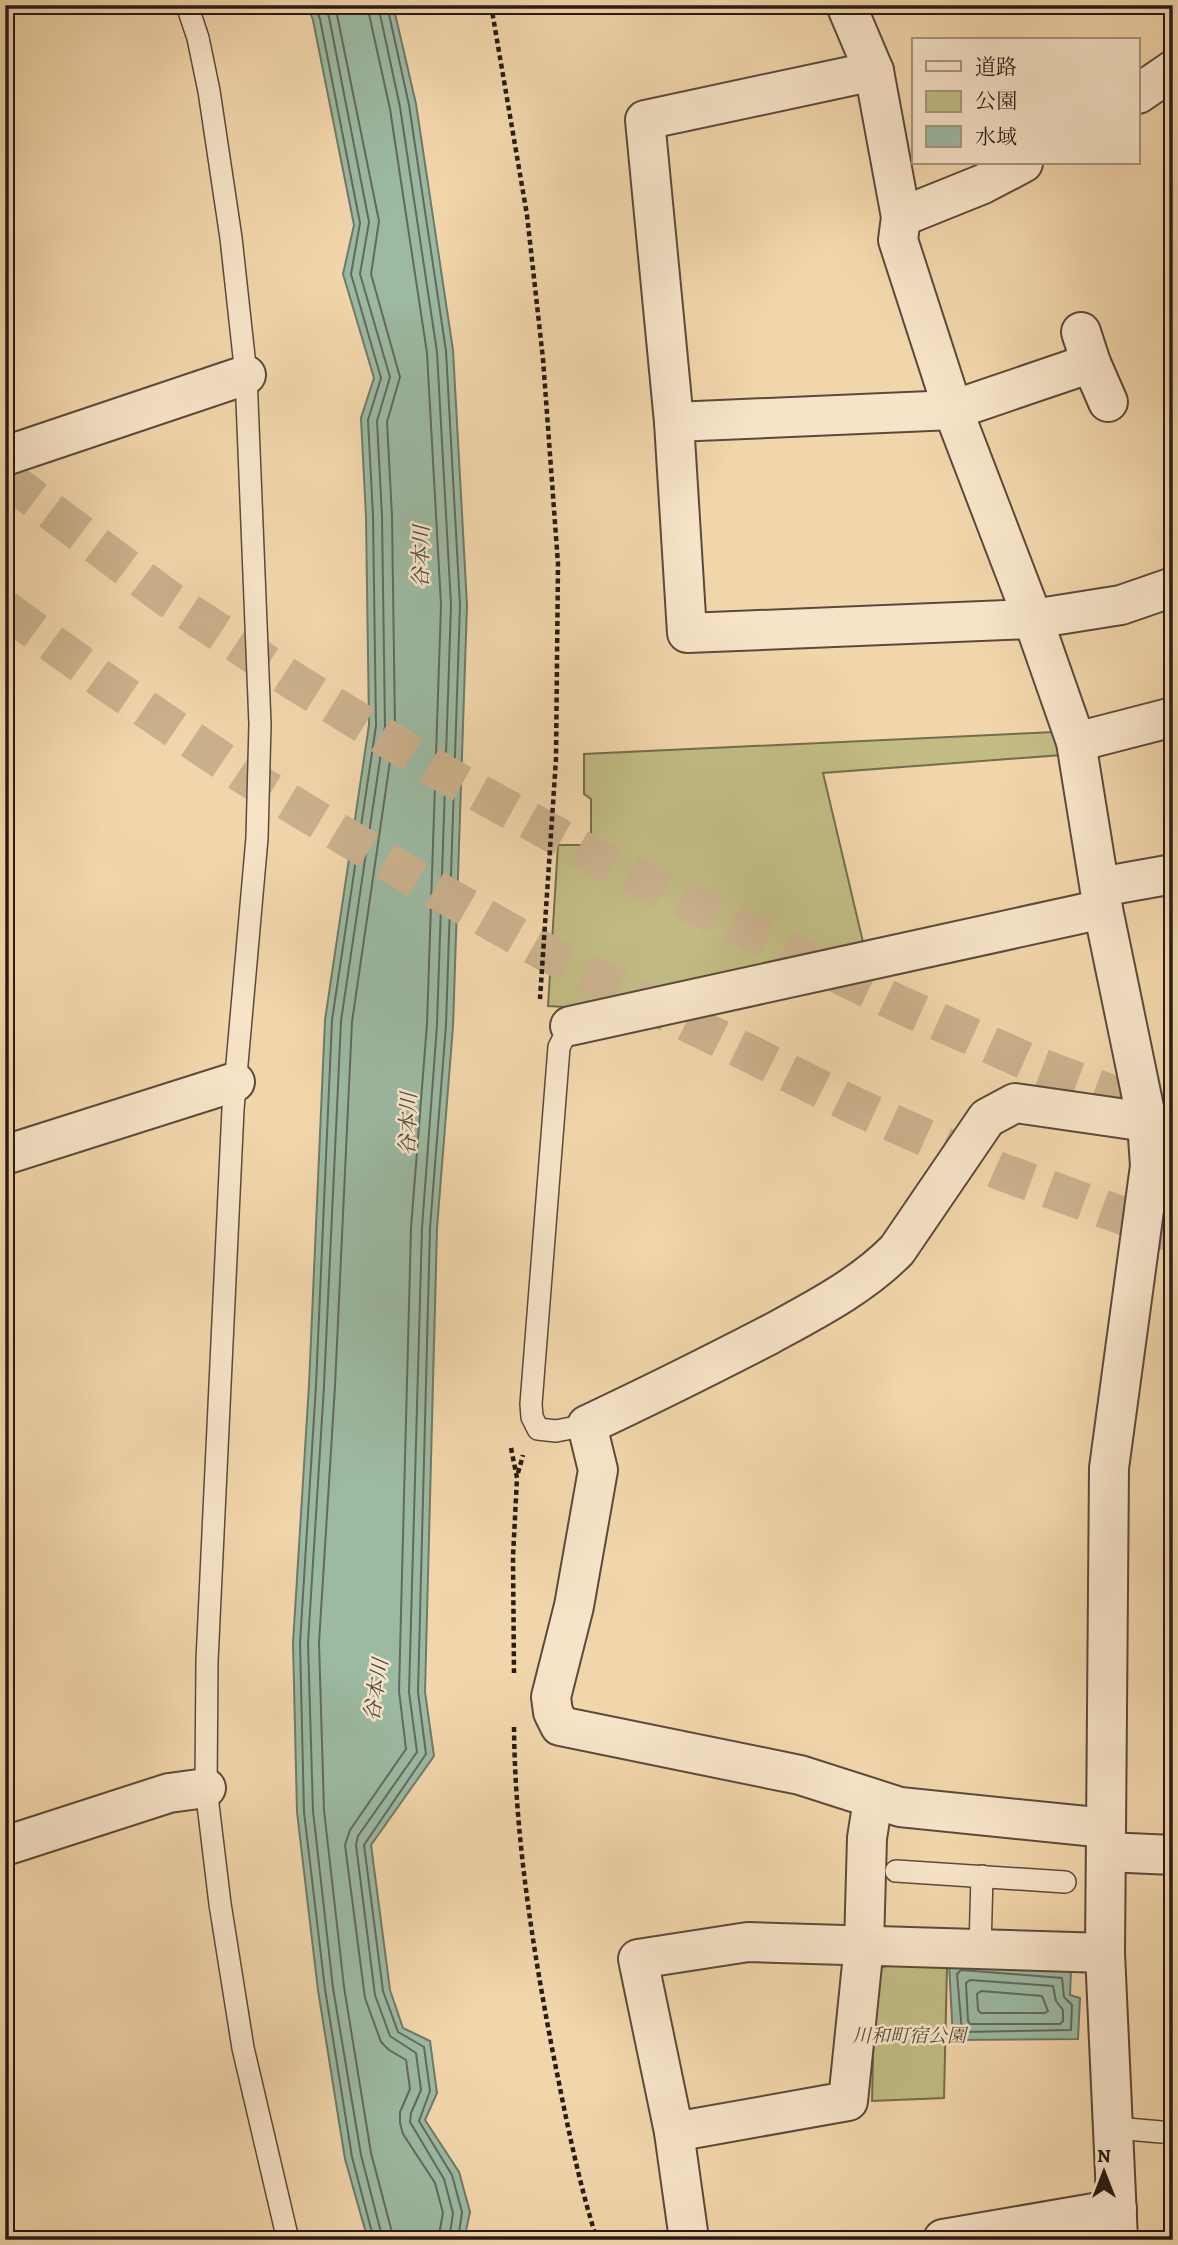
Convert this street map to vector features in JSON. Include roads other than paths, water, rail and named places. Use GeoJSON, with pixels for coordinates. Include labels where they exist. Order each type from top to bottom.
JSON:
{"type":"FeatureCollection","features":[{"type":"Feature","properties":{"kind":"street"},"geometry":{"type":"LineString","coordinates":[[846,5],[874,71],[901,217],[898,240],[953,410],[1033,619],[1076,742],[1101,898],[1147,1122],[1161,1164],[1109,1468],[1105,1953],[1118,2224],[943,2239]]}},
{"type":"Feature","properties":{"kind":"street"},"geometry":{"type":"LineString","coordinates":[[1140,93],[1173,70]]}},
{"type":"Feature","properties":{"kind":"street"},"geometry":{"type":"LineString","coordinates":[[874,71],[645,120],[674,422],[687,633],[1033,619],[1121,605],[1173,587]]}},
{"type":"Feature","properties":{"kind":"street"},"geometry":{"type":"LineString","coordinates":[[901,217],[983,184],[1021,164]]}},
{"type":"Feature","properties":{"kind":"street"},"geometry":{"type":"LineString","coordinates":[[674,422],[953,410],[1086,348],[1108,402]]}},
{"type":"Feature","properties":{"kind":"street"},"geometry":{"type":"LineString","coordinates":[[5,456],[246,375]]}},
{"type":"Feature","properties":{"kind":"street"},"geometry":{"type":"LineString","coordinates":[[1076,742],[1173,717]]}},
{"type":"Feature","properties":{"kind":"street"},"geometry":{"type":"LineString","coordinates":[[570,1026],[1101,898],[1173,874]]}},
{"type":"Feature","properties":{"kind":"street"},"geometry":{"type":"LineString","coordinates":[[5,1155],[235,1082]]}},
{"type":"Feature","properties":{"kind":"street"},"geometry":{"type":"LineString","coordinates":[[1147,1122],[1015,1103],[987,1118],[897,1250],[880,1267],[812,1312],[681,1381],[587,1425],[598,1470],[575,1606],[551,1697],[553,1712],[560,1726],[800,1775],[900,1807],[1106,1840],[1173,1855]]}},
{"type":"Feature","properties":{"kind":"street"},"geometry":{"type":"LineString","coordinates":[[5,1846],[169,1793],[206,1788]]}},
{"type":"Feature","properties":{"kind":"street"},"geometry":{"type":"LineString","coordinates":[[674,2132],[848,2101],[864,1945],[867,1838],[873,1800]]}},
{"type":"Feature","properties":{"kind":"street"},"geometry":{"type":"LineString","coordinates":[[688,2232],[674,2132],[638,1959],[748,1942],[1105,1953]]}},
{"type":"Feature","properties":{"kind":"lane"},"geometry":{"type":"LineString","coordinates":[[187,5],[198,38],[209,91],[232,238],[246,375],[259,737],[257,838],[235,1082],[208,1634],[206,1788],[220,1904],[243,2049],[288,2240]]}},
{"type":"Feature","properties":{"kind":"lane"},"geometry":{"type":"LineString","coordinates":[[570,1026],[559,1047],[531,1404],[532,1417],[538,1429],[556,1431],[587,1425]]}},
{"type":"Feature","properties":{"kind":"lane"},"geometry":{"type":"LineString","coordinates":[[896,1871],[1065,1882]]}},
{"type":"Feature","properties":{"kind":"lane"},"geometry":{"type":"LineString","coordinates":[[980,1949],[982,1876]]}},
{"type":"Feature","properties":{"kind":"lane"},"geometry":{"type":"LineString","coordinates":[[1115,2129],[1173,2133]]}},
{"type":"Feature","properties":{"kind":"water","name":"谷本川"},"geometry":{"type":"Polygon","coordinates":[[[307,5],[393,5],[416,104],[453,350],[467,605],[453,1026],[437,1228],[425,1692],[434,1756],[371,1845],[390,1990],[403,2028],[430,2041],[437,2093],[425,2120],[459,2172],[470,2212],[464,2240],[368,2240],[345,2159],[318,1990],[297,1812],[293,1643],[309,1385],[325,1020],[369,725],[366,517],[361,418],[374,378],[343,274],[354,225],[313,20],[307,5]]]}},
{"type":"Feature","properties":{"kind":"water"},"geometry":{"type":"Polygon","coordinates":[[[949,1963],[1071,1971],[1070,1995],[1080,1998],[1078,2039],[953,2040],[949,1963]]]}},
{"type":"Feature","properties":{"kind":"tunnel"},"geometry":{"type":"LineString","coordinates":[[5,477],[167,598],[295,682],[448,776],[597,858],[899,1004],[1035,1065],[1173,1117]]}},
{"type":"Feature","properties":{"kind":"tunnel"},"geometry":{"type":"LineString","coordinates":[[5,609],[101,679],[245,776],[401,870],[545,952],[855,1106],[1002,1172],[1173,1234]]}},
{"type":"Feature","properties":{"kind":"park label","name":"川和町宿公園"},"geometry":{"type":"Point","coordinates":[909,2035]}}]}
